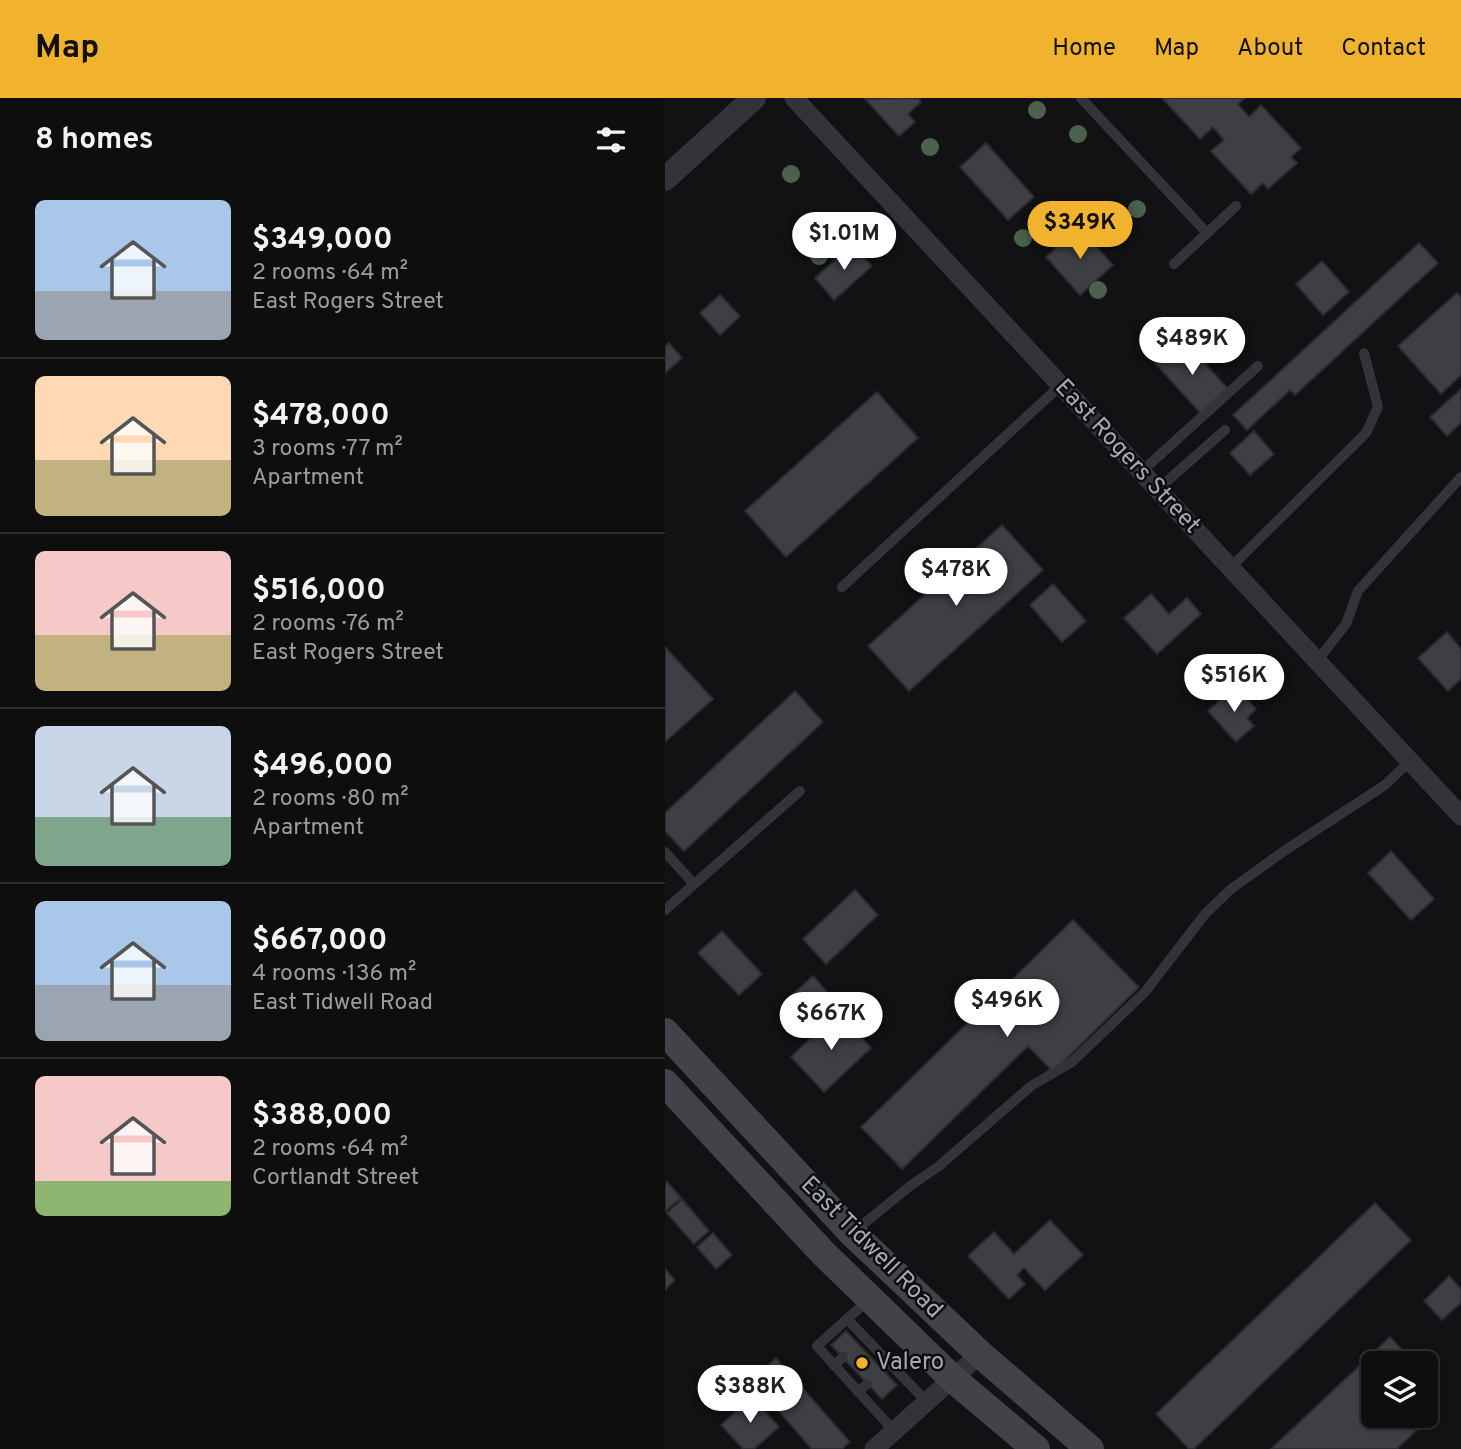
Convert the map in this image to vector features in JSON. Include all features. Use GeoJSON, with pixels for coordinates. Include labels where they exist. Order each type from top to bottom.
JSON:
{"type":"FeatureCollection","features":[{"type":"Feature","properties":{"kind":"main road","name":"East Tidwell Road"},"geometry":{"type":"LineString","coordinates":[[665,1032],[852,1233],[980,1354],[1090,1449]]}},
{"type":"Feature","properties":{"kind":"main road","name":"East Tidwell Road"},"geometry":{"type":"LineString","coordinates":[[665,1081],[823,1253],[953,1379],[1036,1449]]}},
{"type":"Feature","properties":{"kind":"street"},"geometry":{"type":"LineString","coordinates":[[665,179],[754,98]]}},
{"type":"Feature","properties":{"kind":"street","name":"East Rogers Street"},"geometry":{"type":"LineString","coordinates":[[793,98],[1461,816]]}},
{"type":"Feature","properties":{"kind":"street"},"geometry":{"type":"LineString","coordinates":[[665,1081],[689,1059]]}},
{"type":"Feature","properties":{"kind":"street"},"geometry":{"type":"LineString","coordinates":[[874,1449],[980,1354]]}},
{"type":"Feature","properties":{"kind":"lane"},"geometry":{"type":"LineString","coordinates":[[1081,98],[1207,233]]}},
{"type":"Feature","properties":{"kind":"lane"},"geometry":{"type":"LineString","coordinates":[[1174,264],[1236,206]]}},
{"type":"Feature","properties":{"kind":"lane"},"geometry":{"type":"LineString","coordinates":[[1230,568],[1366,433],[1378,407],[1364,353]]}},
{"type":"Feature","properties":{"kind":"lane"},"geometry":{"type":"LineString","coordinates":[[1141,472],[1258,366]]}},
{"type":"Feature","properties":{"kind":"lane"},"geometry":{"type":"LineString","coordinates":[[842,587],[1061,385]]}},
{"type":"Feature","properties":{"kind":"lane"},"geometry":{"type":"LineString","coordinates":[[1157,489],[1226,430]]}},
{"type":"Feature","properties":{"kind":"lane"},"geometry":{"type":"LineString","coordinates":[[1317,661],[1346,624],[1358,591],[1461,477]]}},
{"type":"Feature","properties":{"kind":"lane"},"geometry":{"type":"LineString","coordinates":[[852,1233],[939,1166],[1031,1086],[1072,1062],[1145,992],[1205,914],[1231,889],[1385,785],[1410,761]]}},
{"type":"Feature","properties":{"kind":"lane"},"geometry":{"type":"LineString","coordinates":[[665,910],[800,791]]}},
{"type":"Feature","properties":{"kind":"lane"},"geometry":{"type":"LineString","coordinates":[[665,852],[694,884]]}},
{"type":"Feature","properties":{"kind":"lane"},"geometry":{"type":"LineString","coordinates":[[870,1298],[817,1346],[894,1431]]}},
{"type":"Feature","properties":{"kind":"lane"},"geometry":{"type":"LineString","coordinates":[[847,1319],[861,1340],[886,1366],[927,1402]]}},
{"type":"Feature","properties":{"kind":"lane"},"geometry":{"type":"LineString","coordinates":[[834,1366],[843,1357]]}},
{"type":"Feature","properties":{"kind":"lane"},"geometry":{"type":"LineString","coordinates":[[858,1392],[867,1384]]}},
{"type":"Feature","properties":{"kind":"building"},"geometry":{"type":"Polygon","coordinates":[[[918,98],[921,102],[908,114],[915,122],[899,136],[865,99],[918,98]]]}},
{"type":"Feature","properties":{"kind":"building"},"geometry":{"type":"Polygon","coordinates":[[[1162,98],[1245,98],[1238,104],[1249,117],[1261,105],[1301,148],[1291,157],[1297,163],[1268,189],[1263,183],[1251,194],[1211,151],[1224,140],[1213,127],[1200,139],[1162,98]]]}},
{"type":"Feature","properties":{"kind":"building"},"geometry":{"type":"Polygon","coordinates":[[[986,143],[1034,197],[1008,220],[960,167],[986,143]]]}},
{"type":"Feature","properties":{"kind":"building"},"geometry":{"type":"Polygon","coordinates":[[[1079,227],[1113,265],[1080,295],[1046,257],[1079,227]]]}},
{"type":"Feature","properties":{"kind":"building"},"geometry":{"type":"Polygon","coordinates":[[[1419,243],[1438,263],[1295,395],[1290,390],[1247,430],[1233,415],[1419,243]]]}},
{"type":"Feature","properties":{"kind":"building"},"geometry":{"type":"Polygon","coordinates":[[[853,244],[872,266],[834,300],[815,278],[853,244]]]}},
{"type":"Feature","properties":{"kind":"building"},"geometry":{"type":"Polygon","coordinates":[[[1322,261],[1349,292],[1323,315],[1296,284],[1322,261]]]}},
{"type":"Feature","properties":{"kind":"building"},"geometry":{"type":"Polygon","coordinates":[[[1457,293],[1461,297],[1461,375],[1441,394],[1398,346],[1457,293]]]}},
{"type":"Feature","properties":{"kind":"building"},"geometry":{"type":"Polygon","coordinates":[[[720,295],[740,316],[720,335],[700,313],[720,295]]]}},
{"type":"Feature","properties":{"kind":"building"},"geometry":{"type":"Polygon","coordinates":[[[1182,338],[1230,391],[1203,416],[1155,363],[1182,338]]]}},
{"type":"Feature","properties":{"kind":"building"},"geometry":{"type":"Polygon","coordinates":[[[669,343],[682,358],[665,373],[665,347],[669,343]]]}},
{"type":"Feature","properties":{"kind":"building"},"geometry":{"type":"Polygon","coordinates":[[[1461,389],[1461,423],[1447,436],[1430,417],[1461,389]]]}},
{"type":"Feature","properties":{"kind":"building"},"geometry":{"type":"Polygon","coordinates":[[[877,392],[918,438],[786,557],[745,511],[877,392]]]}},
{"type":"Feature","properties":{"kind":"building"},"geometry":{"type":"Polygon","coordinates":[[[1254,431],[1274,454],[1250,475],[1230,453],[1254,431]]]}},
{"type":"Feature","properties":{"kind":"building"},"geometry":{"type":"Polygon","coordinates":[[[1002,525],[1043,570],[909,691],[868,646],[1002,525]]]}},
{"type":"Feature","properties":{"kind":"building"},"geometry":{"type":"Polygon","coordinates":[[[1053,584],[1086,621],[1062,642],[1030,605],[1053,584]]]}},
{"type":"Feature","properties":{"kind":"building"},"geometry":{"type":"Polygon","coordinates":[[[1151,594],[1169,614],[1187,598],[1201,614],[1157,654],[1124,618],[1151,594]]]}},
{"type":"Feature","properties":{"kind":"building"},"geometry":{"type":"Polygon","coordinates":[[[1447,632],[1461,649],[1461,679],[1448,691],[1418,658],[1447,632]]]}},
{"type":"Feature","properties":{"kind":"building"},"geometry":{"type":"Polygon","coordinates":[[[665,647],[713,699],[665,742],[665,647]]]}},
{"type":"Feature","properties":{"kind":"building"},"geometry":{"type":"Polygon","coordinates":[[[1235,686],[1256,709],[1247,718],[1254,726],[1236,742],[1208,711],[1235,686]]]}},
{"type":"Feature","properties":{"kind":"building"},"geometry":{"type":"Polygon","coordinates":[[[795,691],[823,722],[684,851],[665,831],[665,813],[795,691]]]}},
{"type":"Feature","properties":{"kind":"building"},"geometry":{"type":"Polygon","coordinates":[[[1391,851],[1434,899],[1411,920],[1368,873],[1391,851]]]}},
{"type":"Feature","properties":{"kind":"building"},"geometry":{"type":"Polygon","coordinates":[[[855,890],[878,915],[826,964],[803,939],[855,890]]]}},
{"type":"Feature","properties":{"kind":"building"},"geometry":{"type":"Polygon","coordinates":[[[1073,920],[1139,987],[1053,1072],[1028,1046],[902,1169],[861,1127],[1073,920]]]}},
{"type":"Feature","properties":{"kind":"building"},"geometry":{"type":"Polygon","coordinates":[[[722,931],[762,974],[739,995],[698,953],[722,931]]]}},
{"type":"Feature","properties":{"kind":"building"},"geometry":{"type":"Polygon","coordinates":[[[813,976],[830,995],[805,1019],[787,1000],[813,976]]]}},
{"type":"Feature","properties":{"kind":"building"},"geometry":{"type":"Polygon","coordinates":[[[838,1012],[871,1048],[824,1092],[791,1057],[838,1012]]]}},
{"type":"Feature","properties":{"kind":"building"},"geometry":{"type":"Polygon","coordinates":[[[667,1182],[681,1198],[665,1211],[665,1184],[667,1182]]]}},
{"type":"Feature","properties":{"kind":"building"},"geometry":{"type":"Polygon","coordinates":[[[682,1199],[709,1231],[694,1244],[667,1213],[682,1199]]]}},
{"type":"Feature","properties":{"kind":"building"},"geometry":{"type":"Polygon","coordinates":[[[1375,1203],[1411,1240],[1194,1449],[1189,1449],[1156,1414],[1375,1203]]]}},
{"type":"Feature","properties":{"kind":"building"},"geometry":{"type":"Polygon","coordinates":[[[1050,1220],[1083,1255],[1045,1290],[1024,1268],[1017,1275],[1025,1284],[1009,1299],[968,1256],[994,1232],[1014,1254],[1050,1220]]]}},
{"type":"Feature","properties":{"kind":"building"},"geometry":{"type":"Polygon","coordinates":[[[713,1233],[732,1255],[716,1269],[697,1247],[713,1233]]]}},
{"type":"Feature","properties":{"kind":"building"},"geometry":{"type":"Polygon","coordinates":[[[665,1269],[675,1280],[665,1290],[665,1269]]]}},
{"type":"Feature","properties":{"kind":"building"},"geometry":{"type":"Polygon","coordinates":[[[1449,1276],[1461,1289],[1461,1303],[1442,1320],[1424,1301],[1449,1276]]]}},
{"type":"Feature","properties":{"kind":"building","name":"Valero"},"geometry":{"type":"Polygon","coordinates":[[[846,1331],[897,1385],[882,1399],[831,1345],[846,1331]]]}},
{"type":"Feature","properties":{"kind":"building"},"geometry":{"type":"Polygon","coordinates":[[[1390,1337],[1403,1351],[1375,1351],[1390,1337]]]}},
{"type":"Feature","properties":{"kind":"building"},"geometry":{"type":"Polygon","coordinates":[[[776,1358],[850,1442],[842,1449],[812,1449],[751,1380],[776,1358]]]}},
{"type":"Feature","properties":{"kind":"building"},"geometry":{"type":"Polygon","coordinates":[[[1361,1364],[1361,1428],[1419,1428],[1397,1449],[1271,1449],[1361,1364]]]}},
{"type":"Feature","properties":{"kind":"building"},"geometry":{"type":"Polygon","coordinates":[[[752,1397],[779,1427],[754,1449],[743,1449],[721,1425],[752,1397]]]}},
{"type":"Feature","properties":{"kind":"place","name":"Valero"},"geometry":{"type":"Point","coordinates":[862,1363]}}]}
